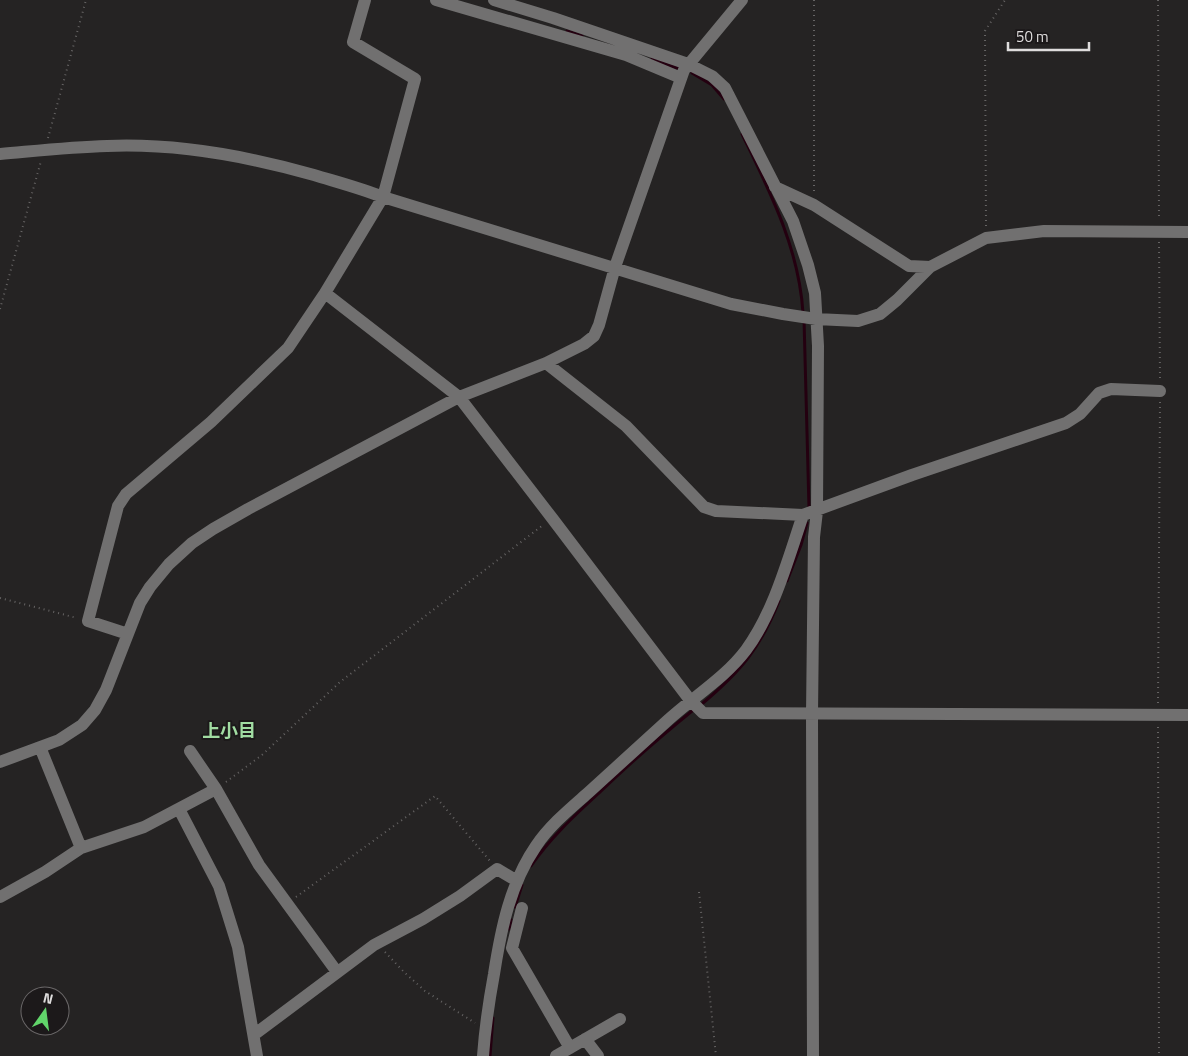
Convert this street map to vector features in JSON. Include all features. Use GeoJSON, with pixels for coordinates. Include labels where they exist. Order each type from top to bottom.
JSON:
{"type":"FeatureCollection","features":[{"type":"Feature","properties":{"kind":"street"},"geometry":{"type":"LineString","coordinates":[[128,634],[88,621],[118,506],[126,494],[211,422],[288,348],[326,293],[383,197],[415,79],[352,42],[365,0]]}},
{"type":"Feature","properties":{"kind":"street"},"geometry":{"type":"LineString","coordinates":[[436,0],[626,56],[681,78]]}},
{"type":"Feature","properties":{"kind":"street"},"geometry":{"type":"LineString","coordinates":[[494,0],[688,64],[712,76],[725,88],[776,187],[793,221],[808,265],[814,293],[818,346],[817,511],[814,537],[812,714],[813,1056]]}},
{"type":"Feature","properties":{"kind":"street"},"geometry":{"type":"LineString","coordinates":[[0,762],[58,740],[82,726],[95,710],[106,690],[140,604],[150,587],[169,564],[192,543],[248,509],[459,397],[546,363],[584,344],[594,336],[600,325],[615,267],[681,78],[688,64],[742,0]]}},
{"type":"Feature","properties":{"kind":"street"},"geometry":{"type":"LineString","coordinates":[[0,154],[108,146],[175,148],[274,164],[363,189],[383,197],[731,304],[816,319],[858,321],[880,314],[930,267],[986,238],[1044,231],[1188,232]]}},
{"type":"Feature","properties":{"kind":"street"},"geometry":{"type":"LineString","coordinates":[[776,187],[814,205],[908,266],[930,267]]}},
{"type":"Feature","properties":{"kind":"street"},"geometry":{"type":"LineString","coordinates":[[326,293],[459,397],[690,700],[703,713],[1188,715]]}},
{"type":"Feature","properties":{"kind":"street"},"geometry":{"type":"LineString","coordinates":[[546,363],[626,426],[704,507],[716,511],[803,515],[912,475],[1066,423],[1080,414],[1099,393],[1111,389],[1160,391]]}},
{"type":"Feature","properties":{"kind":"street"},"geometry":{"type":"LineString","coordinates":[[484,1056],[485,1030],[498,948],[507,908],[517,881],[536,845],[560,818],[690,700],[729,670],[746,650],[759,628],[786,567],[803,515]]}},
{"type":"Feature","properties":{"kind":"street"},"geometry":{"type":"LineString","coordinates":[[40,747],[81,848]]}},
{"type":"Feature","properties":{"kind":"street"},"geometry":{"type":"LineString","coordinates":[[190,751],[216,789],[259,864],[337,972]]}},
{"type":"Feature","properties":{"kind":"street"},"geometry":{"type":"LineString","coordinates":[[0,897],[45,872],[81,848],[144,827],[216,789]]}},
{"type":"Feature","properties":{"kind":"street"},"geometry":{"type":"LineString","coordinates":[[179,810],[219,886],[238,947],[258,1056]]}},
{"type":"Feature","properties":{"kind":"street"},"geometry":{"type":"LineString","coordinates":[[255,1034],[377,943],[423,919],[460,896],[497,869],[517,881]]}},
{"type":"Feature","properties":{"kind":"street"},"geometry":{"type":"LineString","coordinates":[[507,908],[521,913],[512,948],[570,1048]]}},
{"type":"Feature","properties":{"kind":"street"},"geometry":{"type":"LineString","coordinates":[[556,1056],[620,1019]]}},
{"type":"Feature","properties":{"kind":"street"},"geometry":{"type":"LineString","coordinates":[[585,1039],[598,1056]]}},
{"type":"Feature","properties":{"kind":"path"},"geometry":{"type":"LineString","coordinates":[[814,0],[814,205]]}},
{"type":"Feature","properties":{"kind":"path"},"geometry":{"type":"LineString","coordinates":[[986,238],[985,31],[1005,0]]}},
{"type":"Feature","properties":{"kind":"path"},"geometry":{"type":"LineString","coordinates":[[1158,0],[1160,391],[1158,1056]]}},
{"type":"Feature","properties":{"kind":"path"},"geometry":{"type":"LineString","coordinates":[[216,789],[262,754],[340,682],[552,518]]}},
{"type":"Feature","properties":{"kind":"path"},"geometry":{"type":"LineString","coordinates":[[0,598],[88,621]]}},
{"type":"Feature","properties":{"kind":"path"},"geometry":{"type":"LineString","coordinates":[[287,904],[434,796],[497,869]]}},
{"type":"Feature","properties":{"kind":"path"},"geometry":{"type":"LineString","coordinates":[[699,892],[716,1056]]}},
{"type":"Feature","properties":{"kind":"path"},"geometry":{"type":"LineString","coordinates":[[377,943],[425,991],[485,1030]]}},
{"type":"Feature","properties":{"kind":"waterway"},"geometry":{"type":"LineString","coordinates":[[567,31],[582,36]]}},
{"type":"Feature","properties":{"kind":"waterway"},"geometry":{"type":"LineString","coordinates":[[652,59],[677,68]]}},
{"type":"Feature","properties":{"kind":"waterway"},"geometry":{"type":"LineString","coordinates":[[692,73],[712,85],[724,99]]}},
{"type":"Feature","properties":{"kind":"waterway"},"geometry":{"type":"LineString","coordinates":[[742,134],[773,199],[789,243],[796,266],[803,313]]}},
{"type":"Feature","properties":{"kind":"waterway"},"geometry":{"type":"LineString","coordinates":[[804,319],[809,508]]}},
{"type":"Feature","properties":{"kind":"waterway"},"geometry":{"type":"LineString","coordinates":[[787,581],[807,523]]}},
{"type":"Feature","properties":{"kind":"waterway"},"geometry":{"type":"LineString","coordinates":[[703,703],[739,669],[757,645],[779,601]]}},
{"type":"Feature","properties":{"kind":"waterway"},"geometry":{"type":"LineString","coordinates":[[531,866],[546,846],[572,819],[633,761],[692,711]]}},
{"type":"Feature","properties":{"kind":"waterway"},"geometry":{"type":"LineString","coordinates":[[515,907],[522,885]]}},
{"type":"Feature","properties":{"kind":"waterway"},"geometry":{"type":"LineString","coordinates":[[509,929],[511,920]]}},
{"type":"Feature","properties":{"kind":"waterway"},"geometry":{"type":"LineString","coordinates":[[490,1056],[493,1018]]}},
{"type":"Feature","properties":{"kind":"district","name":"上小目"},"geometry":{"type":"Point","coordinates":[229,730]}}]}
